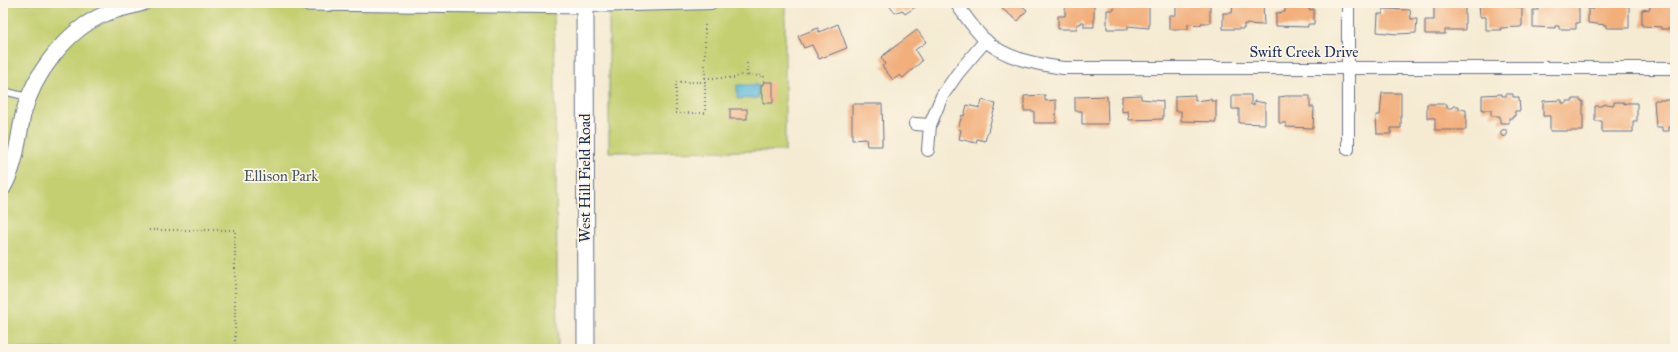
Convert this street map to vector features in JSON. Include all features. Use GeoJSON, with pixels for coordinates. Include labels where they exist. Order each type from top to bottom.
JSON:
{"type":"FeatureCollection","features":[{"type":"Feature","properties":{"kind":"main road","name":"West Hill Field Road"},"geometry":{"type":"LineString","coordinates":[[585,4],[586,349]]}},
{"type":"Feature","properties":{"kind":"street"},"geometry":{"type":"LineString","coordinates":[[3,188],[17,148],[28,97],[47,64],[73,34],[105,14],[144,3]]}},
{"type":"Feature","properties":{"kind":"street"},"geometry":{"type":"LineString","coordinates":[[307,3],[585,4],[611,6],[711,3]]}},
{"type":"Feature","properties":{"kind":"street","name":"Swift Creek Drive"},"geometry":{"type":"LineString","coordinates":[[956,3],[969,22],[986,40],[1010,55],[1035,63],[1063,68],[1675,68]]}},
{"type":"Feature","properties":{"kind":"street"},"geometry":{"type":"LineString","coordinates":[[1348,3],[1348,149]]}},
{"type":"Feature","properties":{"kind":"street"},"geometry":{"type":"LineString","coordinates":[[928,150],[930,125],[942,96],[958,73],[986,40]]}},
{"type":"Feature","properties":{"kind":"street"},"geometry":{"type":"LineString","coordinates":[[916,124],[930,125]]}},
{"type":"Feature","properties":{"kind":"lane"},"geometry":{"type":"LineString","coordinates":[[3,91],[28,97]]}},
{"type":"Feature","properties":{"kind":"path"},"geometry":{"type":"LineString","coordinates":[[705,24],[705,78],[705,82],[705,113],[676,113],[676,82],[705,82]]}},
{"type":"Feature","properties":{"kind":"path"},"geometry":{"type":"LineString","coordinates":[[747,62],[747,76]]}},
{"type":"Feature","properties":{"kind":"path"},"geometry":{"type":"LineString","coordinates":[[705,78],[735,78],[740,75],[764,76],[764,84]]}},
{"type":"Feature","properties":{"kind":"path"},"geometry":{"type":"LineString","coordinates":[[149,230],[234,230],[235,349]]}},
{"type":"Feature","properties":{"kind":"path"},"geometry":{"type":"LineString","coordinates":[[3,347],[283,349]]}},
{"type":"Feature","properties":{"kind":"green space","name":"Ellison Park"},"geometry":{"type":"Polygon","coordinates":[[[3,3],[554,3],[558,349],[3,349],[3,3]]]}},
{"type":"Feature","properties":{"kind":"green space"},"geometry":{"type":"Polygon","coordinates":[[[699,3],[785,3],[785,151],[609,152],[609,6],[699,3]]]}},
{"type":"Feature","properties":{"kind":"water"},"geometry":{"type":"Polygon","coordinates":[[[737,85],[758,85],[758,98],[737,99],[737,85]]]}},
{"type":"Feature","properties":{"kind":"building"},"geometry":{"type":"Polygon","coordinates":[[[887,3],[915,3],[917,6],[905,14],[902,10],[895,13],[887,3]]]}},
{"type":"Feature","properties":{"kind":"building"},"geometry":{"type":"Polygon","coordinates":[[[1002,3],[1024,3],[1022,6],[1027,10],[1018,21],[1002,9],[1005,5],[1002,3]]]}},
{"type":"Feature","properties":{"kind":"building"},"geometry":{"type":"Polygon","coordinates":[[[1065,3],[1094,3],[1094,27],[1084,27],[1084,22],[1081,22],[1081,24],[1077,24],[1077,29],[1058,29],[1058,16],[1065,16],[1065,3]]]}},
{"type":"Feature","properties":{"kind":"building"},"geometry":{"type":"Polygon","coordinates":[[[1114,3],[1149,3],[1149,28],[1128,26],[1128,29],[1107,29],[1107,10],[1114,10],[1114,3]]]}},
{"type":"Feature","properties":{"kind":"building"},"geometry":{"type":"Polygon","coordinates":[[[1176,3],[1210,3],[1210,23],[1201,23],[1201,25],[1188,24],[1188,29],[1169,29],[1169,15],[1176,15],[1176,3]]]}},
{"type":"Feature","properties":{"kind":"building"},"geometry":{"type":"Polygon","coordinates":[[[1233,3],[1263,3],[1264,25],[1244,24],[1244,29],[1223,29],[1223,13],[1232,13],[1233,3]]]}},
{"type":"Feature","properties":{"kind":"building"},"geometry":{"type":"Polygon","coordinates":[[[1434,3],[1459,3],[1459,5],[1465,5],[1465,30],[1445,30],[1445,34],[1425,34],[1425,20],[1434,20],[1434,3]]]}},
{"type":"Feature","properties":{"kind":"building"},"geometry":{"type":"Polygon","coordinates":[[[1479,3],[1516,3],[1516,7],[1522,7],[1522,26],[1500,28],[1501,30],[1486,30],[1486,17],[1480,17],[1479,3]]]}},
{"type":"Feature","properties":{"kind":"building"},"geometry":{"type":"Polygon","coordinates":[[[1538,3],[1579,3],[1579,23],[1576,23],[1576,29],[1559,29],[1559,26],[1555,26],[1555,28],[1533,27],[1533,10],[1538,10],[1538,3]]]}},
{"type":"Feature","properties":{"kind":"building"},"geometry":{"type":"Polygon","coordinates":[[[1594,3],[1626,3],[1626,6],[1629,6],[1629,28],[1606,28],[1606,25],[1588,23],[1588,9],[1594,9],[1594,3]]]}},
{"type":"Feature","properties":{"kind":"building"},"geometry":{"type":"Polygon","coordinates":[[[1650,3],[1675,3],[1675,29],[1661,29],[1661,27],[1642,26],[1642,10],[1650,9],[1650,3]]]}},
{"type":"Feature","properties":{"kind":"building"},"geometry":{"type":"Polygon","coordinates":[[[1285,5],[1309,5],[1309,10],[1314,9],[1314,24],[1308,24],[1308,27],[1276,26],[1276,13],[1285,12],[1285,5]]]}},
{"type":"Feature","properties":{"kind":"building"},"geometry":{"type":"Polygon","coordinates":[[[1383,9],[1410,10],[1411,19],[1417,19],[1416,33],[1397,34],[1377,32],[1378,14],[1383,14],[1383,9]]]}},
{"type":"Feature","properties":{"kind":"building"},"geometry":{"type":"Polygon","coordinates":[[[838,24],[847,48],[819,59],[812,45],[804,48],[798,36],[818,28],[819,32],[838,24]]]}},
{"type":"Feature","properties":{"kind":"building"},"geometry":{"type":"Polygon","coordinates":[[[917,30],[926,42],[915,50],[922,61],[903,78],[900,75],[893,80],[882,66],[885,64],[881,57],[917,30]]]}},
{"type":"Feature","properties":{"kind":"building"},"geometry":{"type":"Polygon","coordinates":[[[763,82],[773,82],[773,103],[763,103],[761,85],[763,85],[763,82]]]}},
{"type":"Feature","properties":{"kind":"building"},"geometry":{"type":"Polygon","coordinates":[[[1382,93],[1401,93],[1401,128],[1391,128],[1391,134],[1377,134],[1376,115],[1380,115],[1382,93]]]}},
{"type":"Feature","properties":{"kind":"building"},"geometry":{"type":"Polygon","coordinates":[[[1502,94],[1502,96],[1506,96],[1506,94],[1513,94],[1513,97],[1519,97],[1520,111],[1515,111],[1515,116],[1513,116],[1513,118],[1509,118],[1509,123],[1500,123],[1500,116],[1491,116],[1491,110],[1482,110],[1482,95],[1502,94]]]}},
{"type":"Feature","properties":{"kind":"building"},"geometry":{"type":"Polygon","coordinates":[[[1045,95],[1045,101],[1056,100],[1056,123],[1034,123],[1034,111],[1024,111],[1024,96],[1045,95]]]}},
{"type":"Feature","properties":{"kind":"building"},"geometry":{"type":"Polygon","coordinates":[[[1141,95],[1141,99],[1163,101],[1163,119],[1129,120],[1128,111],[1122,112],[1122,96],[1141,95]]]}},
{"type":"Feature","properties":{"kind":"building"},"geometry":{"type":"Polygon","coordinates":[[[1195,95],[1195,101],[1211,99],[1211,101],[1216,101],[1216,122],[1181,121],[1181,111],[1175,111],[1175,96],[1195,95]]]}},
{"type":"Feature","properties":{"kind":"building"},"geometry":{"type":"Polygon","coordinates":[[[1232,95],[1251,95],[1251,105],[1254,105],[1254,101],[1265,103],[1265,124],[1239,123],[1239,109],[1232,109],[1232,95]]]}},
{"type":"Feature","properties":{"kind":"building"},"geometry":{"type":"Polygon","coordinates":[[[1107,96],[1108,124],[1082,124],[1082,111],[1075,111],[1075,97],[1107,96]]]}},
{"type":"Feature","properties":{"kind":"building"},"geometry":{"type":"Polygon","coordinates":[[[1310,96],[1310,107],[1314,107],[1313,128],[1286,127],[1286,123],[1279,123],[1279,97],[1310,96]]]}},
{"type":"Feature","properties":{"kind":"building"},"geometry":{"type":"Polygon","coordinates":[[[1573,99],[1581,99],[1581,101],[1583,101],[1583,131],[1550,131],[1550,116],[1543,116],[1543,101],[1562,100],[1562,103],[1567,103],[1567,101],[1573,101],[1573,99]]]}},
{"type":"Feature","properties":{"kind":"building"},"geometry":{"type":"Polygon","coordinates":[[[982,100],[996,104],[985,141],[977,139],[976,143],[959,139],[961,130],[958,129],[967,105],[980,108],[982,100]]]}},
{"type":"Feature","properties":{"kind":"building"},"geometry":{"type":"Polygon","coordinates":[[[1670,100],[1670,106],[1675,106],[1675,128],[1669,127],[1669,131],[1662,131],[1662,127],[1656,127],[1654,101],[1670,100]]]}},
{"type":"Feature","properties":{"kind":"building"},"geometry":{"type":"Polygon","coordinates":[[[1614,102],[1624,102],[1624,104],[1637,103],[1637,121],[1633,121],[1633,132],[1602,132],[1602,121],[1595,121],[1595,106],[1602,106],[1606,104],[1614,105],[1614,102]]]}},
{"type":"Feature","properties":{"kind":"building"},"geometry":{"type":"Polygon","coordinates":[[[852,104],[882,104],[882,146],[867,146],[866,139],[852,140],[852,104]]]}},
{"type":"Feature","properties":{"kind":"building"},"geometry":{"type":"Polygon","coordinates":[[[1427,104],[1447,104],[1447,108],[1459,106],[1459,109],[1466,110],[1466,130],[1435,130],[1435,118],[1427,118],[1427,104]]]}},
{"type":"Feature","properties":{"kind":"building"},"geometry":{"type":"Polygon","coordinates":[[[730,109],[747,109],[747,119],[730,119],[730,109]]]}},
{"type":"Feature","properties":{"kind":"building"},"geometry":{"type":"Polygon","coordinates":[[[1504,129],[1507,130],[1507,136],[1504,137],[1501,136],[1500,133],[1501,130],[1504,129]]]}}]}
